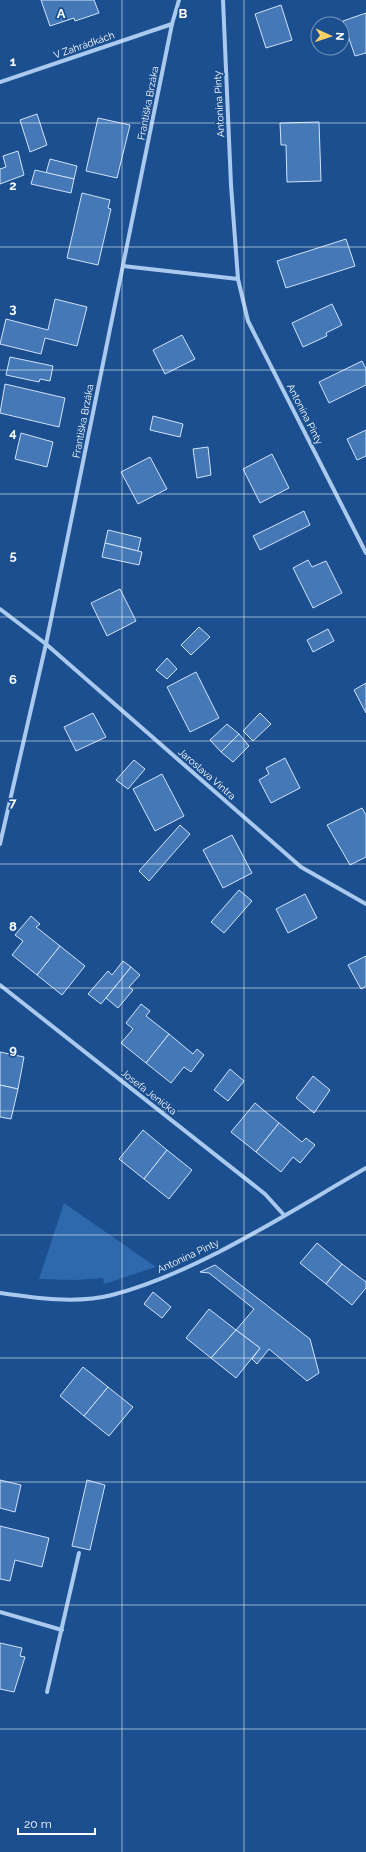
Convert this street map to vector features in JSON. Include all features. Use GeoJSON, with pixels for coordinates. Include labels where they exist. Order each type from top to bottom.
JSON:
{"type":"FeatureCollection","features":[{"type":"Feature","properties":{"kind":"street","name":"Františka Brzáka"},"geometry":{"type":"LineString","coordinates":[[0,844],[46,644],[172,24],[179,0]]}},
{"type":"Feature","properties":{"kind":"street","name":"Antonína Pinty"},"geometry":{"type":"LineString","coordinates":[[223,0],[231,185],[238,279],[248,321],[366,553]]}},
{"type":"Feature","properties":{"kind":"street","name":"V Zahrádkách"},"geometry":{"type":"LineString","coordinates":[[0,82],[172,24]]}},
{"type":"Feature","properties":{"kind":"street"},"geometry":{"type":"LineString","coordinates":[[123,266],[238,279]]}},
{"type":"Feature","properties":{"kind":"street","name":"Jaroslava Vintra"},"geometry":{"type":"LineString","coordinates":[[0,609],[46,644],[301,867],[366,904]]}},
{"type":"Feature","properties":{"kind":"street","name":"Josefa Jeníčka"},"geometry":{"type":"LineString","coordinates":[[0,985],[265,1194],[284,1215]]}},
{"type":"Feature","properties":{"kind":"street","name":"Antonína Pinty"},"geometry":{"type":"LineString","coordinates":[[0,1293],[68,1300],[111,1296],[174,1273],[231,1244],[366,1168]]}},
{"type":"Feature","properties":{"kind":"street"},"geometry":{"type":"LineString","coordinates":[[47,1692],[79,1553]]}},
{"type":"Feature","properties":{"kind":"street"},"geometry":{"type":"LineString","coordinates":[[0,1612],[62,1630]]}},
{"type":"Feature","properties":{"kind":"shaded area"},"geometry":{"type":"Polygon","coordinates":[[[64,1203],[156,1267],[104,1284],[103,1278],[75,1280],[39,1279],[64,1203]]]}},
{"type":"Feature","properties":{"kind":"building"},"geometry":{"type":"Polygon","coordinates":[[[41,0],[94,0],[99,13],[75,21],[74,18],[50,26],[41,0]]]}},
{"type":"Feature","properties":{"kind":"building"},"geometry":{"type":"Polygon","coordinates":[[[281,5],[292,40],[266,48],[255,14],[281,5]]]}},
{"type":"Feature","properties":{"kind":"building"},"geometry":{"type":"Polygon","coordinates":[[[366,13],[366,53],[355,56],[350,41],[350,19],[366,13]]]}},
{"type":"Feature","properties":{"kind":"building"},"geometry":{"type":"Polygon","coordinates":[[[37,114],[47,145],[30,152],[20,120],[37,114]]]}},
{"type":"Feature","properties":{"kind":"building"},"geometry":{"type":"Polygon","coordinates":[[[98,118],[130,125],[117,178],[86,171],[98,118]]]}},
{"type":"Feature","properties":{"kind":"building"},"geometry":{"type":"Polygon","coordinates":[[[319,122],[321,181],[287,182],[286,145],[281,145],[280,123],[319,122]]]}},
{"type":"Feature","properties":{"kind":"building"},"geometry":{"type":"Polygon","coordinates":[[[18,151],[24,175],[0,184],[0,169],[6,167],[3,156],[18,151]]]}},
{"type":"Feature","properties":{"kind":"building"},"geometry":{"type":"Polygon","coordinates":[[[50,159],[77,166],[74,179],[46,173],[50,159]]]}},
{"type":"Feature","properties":{"kind":"building"},"geometry":{"type":"Polygon","coordinates":[[[35,170],[74,179],[71,193],[31,184],[35,170]]]}},
{"type":"Feature","properties":{"kind":"building"},"geometry":{"type":"Polygon","coordinates":[[[82,193],[110,200],[108,208],[111,209],[98,265],[67,258],[82,193]]]}},
{"type":"Feature","properties":{"kind":"building"},"geometry":{"type":"Polygon","coordinates":[[[346,239],[355,266],[286,288],[277,261],[346,239]]]}},
{"type":"Feature","properties":{"kind":"building"},"geometry":{"type":"Polygon","coordinates":[[[55,299],[87,307],[77,346],[45,338],[41,354],[0,344],[6,319],[48,330],[55,299]]]}},
{"type":"Feature","properties":{"kind":"building"},"geometry":{"type":"Polygon","coordinates":[[[332,304],[342,325],[326,333],[327,336],[303,347],[292,323],[332,304]]]}},
{"type":"Feature","properties":{"kind":"building"},"geometry":{"type":"Polygon","coordinates":[[[182,335],[195,359],[165,374],[153,350],[182,335]]]}},
{"type":"Feature","properties":{"kind":"building"},"geometry":{"type":"Polygon","coordinates":[[[10,357],[53,366],[50,381],[40,379],[39,382],[6,375],[10,357]]]}},
{"type":"Feature","properties":{"kind":"building"},"geometry":{"type":"Polygon","coordinates":[[[362,361],[366,369],[366,385],[329,403],[319,382],[362,361]]]}},
{"type":"Feature","properties":{"kind":"building"},"geometry":{"type":"Polygon","coordinates":[[[5,384],[65,398],[59,427],[0,413],[5,384]]]}},
{"type":"Feature","properties":{"kind":"building"},"geometry":{"type":"Polygon","coordinates":[[[153,416],[183,424],[180,437],[150,430],[153,416]]]}},
{"type":"Feature","properties":{"kind":"building"},"geometry":{"type":"Polygon","coordinates":[[[366,430],[366,456],[357,460],[347,439],[366,430]]]}},
{"type":"Feature","properties":{"kind":"building"},"geometry":{"type":"Polygon","coordinates":[[[21,433],[53,442],[47,467],[15,459],[21,433]]]}},
{"type":"Feature","properties":{"kind":"building"},"geometry":{"type":"Polygon","coordinates":[[[208,447],[211,475],[197,478],[193,449],[208,447]]]}},
{"type":"Feature","properties":{"kind":"building"},"geometry":{"type":"Polygon","coordinates":[[[272,454],[289,488],[260,503],[243,469],[272,454]]]}},
{"type":"Feature","properties":{"kind":"building"},"geometry":{"type":"Polygon","coordinates":[[[150,457],[167,489],[138,504],[121,472],[150,457]]]}},
{"type":"Feature","properties":{"kind":"building"},"geometry":{"type":"Polygon","coordinates":[[[304,511],[310,525],[260,550],[253,536],[304,511]]]}},
{"type":"Feature","properties":{"kind":"building"},"geometry":{"type":"Polygon","coordinates":[[[108,530],[141,538],[138,551],[105,543],[108,530]]]}},
{"type":"Feature","properties":{"kind":"building"},"geometry":{"type":"Polygon","coordinates":[[[105,543],[142,552],[139,565],[102,557],[105,543]]]}},
{"type":"Feature","properties":{"kind":"building"},"geometry":{"type":"Polygon","coordinates":[[[308,560],[312,567],[326,561],[342,593],[313,608],[293,568],[308,560]]]}},
{"type":"Feature","properties":{"kind":"building"},"geometry":{"type":"Polygon","coordinates":[[[120,589],[136,621],[107,636],[91,603],[120,589]]]}},
{"type":"Feature","properties":{"kind":"building"},"geometry":{"type":"Polygon","coordinates":[[[199,627],[210,637],[191,655],[181,645],[199,627]]]}},
{"type":"Feature","properties":{"kind":"building"},"geometry":{"type":"Polygon","coordinates":[[[328,629],[334,641],[313,652],[307,640],[328,629]]]}},
{"type":"Feature","properties":{"kind":"building"},"geometry":{"type":"Polygon","coordinates":[[[167,658],[177,669],[167,679],[156,670],[167,658]]]}},
{"type":"Feature","properties":{"kind":"building"},"geometry":{"type":"Polygon","coordinates":[[[196,672],[219,718],[190,732],[167,687],[196,672]]]}},
{"type":"Feature","properties":{"kind":"building"},"geometry":{"type":"Polygon","coordinates":[[[366,683],[366,713],[354,690],[366,683]]]}},
{"type":"Feature","properties":{"kind":"building"},"geometry":{"type":"Polygon","coordinates":[[[93,713],[106,737],[76,751],[64,727],[93,713]]]}},
{"type":"Feature","properties":{"kind":"building"},"geometry":{"type":"Polygon","coordinates":[[[260,713],[271,724],[253,741],[243,731],[260,713]]]}},
{"type":"Feature","properties":{"kind":"building"},"geometry":{"type":"Polygon","coordinates":[[[227,724],[239,734],[221,752],[210,740],[227,724]]]}},
{"type":"Feature","properties":{"kind":"building"},"geometry":{"type":"Polygon","coordinates":[[[239,734],[249,746],[233,762],[221,752],[239,734]]]}},
{"type":"Feature","properties":{"kind":"building"},"geometry":{"type":"Polygon","coordinates":[[[285,758],[300,788],[271,803],[259,780],[269,774],[266,768],[285,758]]]}},
{"type":"Feature","properties":{"kind":"building"},"geometry":{"type":"Polygon","coordinates":[[[134,760],[145,769],[128,789],[116,780],[134,760]]]}},
{"type":"Feature","properties":{"kind":"building"},"geometry":{"type":"Polygon","coordinates":[[[162,774],[184,816],[155,831],[133,789],[162,774]]]}},
{"type":"Feature","properties":{"kind":"building"},"geometry":{"type":"Polygon","coordinates":[[[362,808],[366,815],[366,857],[350,865],[327,825],[362,808]]]}},
{"type":"Feature","properties":{"kind":"building"},"geometry":{"type":"Polygon","coordinates":[[[180,825],[190,834],[149,881],[139,871],[180,825]]]}},
{"type":"Feature","properties":{"kind":"building"},"geometry":{"type":"Polygon","coordinates":[[[232,835],[252,873],[223,888],[203,850],[232,835]]]}},
{"type":"Feature","properties":{"kind":"building"},"geometry":{"type":"Polygon","coordinates":[[[239,890],[252,901],[224,933],[211,922],[239,890]]]}},
{"type":"Feature","properties":{"kind":"building"},"geometry":{"type":"Polygon","coordinates":[[[305,894],[317,918],[288,933],[276,909],[305,894]]]}},
{"type":"Feature","properties":{"kind":"building"},"geometry":{"type":"Polygon","coordinates":[[[31,916],[40,924],[36,927],[60,946],[37,975],[12,955],[23,941],[15,935],[31,916]]]}},
{"type":"Feature","properties":{"kind":"building"},"geometry":{"type":"Polygon","coordinates":[[[60,946],[85,966],[62,995],[37,975],[60,946]]]}},
{"type":"Feature","properties":{"kind":"building"},"geometry":{"type":"Polygon","coordinates":[[[366,956],[366,986],[361,989],[348,965],[366,956]]]}},
{"type":"Feature","properties":{"kind":"building"},"geometry":{"type":"Polygon","coordinates":[[[123,961],[131,967],[101,1004],[88,994],[108,971],[112,975],[123,961]]]}},
{"type":"Feature","properties":{"kind":"building"},"geometry":{"type":"Polygon","coordinates":[[[131,967],[140,975],[129,987],[133,990],[118,1008],[106,998],[131,967]]]}},
{"type":"Feature","properties":{"kind":"building"},"geometry":{"type":"Polygon","coordinates":[[[141,1004],[150,1011],[146,1016],[169,1034],[146,1063],[121,1043],[133,1029],[126,1023],[141,1004]]]}},
{"type":"Feature","properties":{"kind":"building"},"geometry":{"type":"Polygon","coordinates":[[[169,1034],[193,1054],[197,1049],[204,1055],[191,1072],[184,1067],[171,1083],[146,1063],[169,1034]]]}},
{"type":"Feature","properties":{"kind":"building"},"geometry":{"type":"Polygon","coordinates":[[[0,1052],[24,1057],[18,1089],[0,1085],[0,1052]]]}},
{"type":"Feature","properties":{"kind":"building"},"geometry":{"type":"Polygon","coordinates":[[[230,1069],[244,1081],[228,1101],[214,1090],[230,1069]]]}},
{"type":"Feature","properties":{"kind":"building"},"geometry":{"type":"Polygon","coordinates":[[[313,1076],[330,1090],[314,1113],[296,1098],[313,1076]]]}},
{"type":"Feature","properties":{"kind":"building"},"geometry":{"type":"Polygon","coordinates":[[[0,1085],[18,1089],[11,1119],[0,1117],[0,1085]]]}},
{"type":"Feature","properties":{"kind":"building"},"geometry":{"type":"Polygon","coordinates":[[[255,1103],[279,1123],[256,1152],[231,1132],[255,1103]]]}},
{"type":"Feature","properties":{"kind":"building"},"geometry":{"type":"Polygon","coordinates":[[[279,1123],[302,1142],[306,1138],[315,1145],[300,1163],[293,1157],[281,1172],[256,1152],[279,1123]]]}},
{"type":"Feature","properties":{"kind":"building"},"geometry":{"type":"Polygon","coordinates":[[[143,1130],[167,1150],[144,1179],[119,1159],[143,1130]]]}},
{"type":"Feature","properties":{"kind":"building"},"geometry":{"type":"Polygon","coordinates":[[[167,1150],[192,1170],[169,1199],[144,1179],[167,1150]]]}},
{"type":"Feature","properties":{"kind":"building"},"geometry":{"type":"Polygon","coordinates":[[[317,1243],[342,1264],[326,1284],[300,1263],[317,1243]]]}},
{"type":"Feature","properties":{"kind":"building"},"geometry":{"type":"Polygon","coordinates":[[[342,1264],[366,1282],[366,1288],[352,1305],[326,1284],[342,1264]]]}},
{"type":"Feature","properties":{"kind":"building"},"geometry":{"type":"Polygon","coordinates":[[[215,1265],[310,1339],[319,1373],[307,1381],[269,1349],[257,1364],[252,1359],[260,1348],[236,1330],[254,1309],[209,1273],[200,1272],[215,1265]]]}},
{"type":"Feature","properties":{"kind":"building"},"geometry":{"type":"Polygon","coordinates":[[[153,1292],[171,1307],[162,1318],[144,1304],[153,1292]]]}},
{"type":"Feature","properties":{"kind":"building"},"geometry":{"type":"Polygon","coordinates":[[[209,1309],[236,1330],[211,1358],[186,1338],[209,1309]]]}},
{"type":"Feature","properties":{"kind":"building"},"geometry":{"type":"Polygon","coordinates":[[[236,1330],[260,1348],[236,1378],[211,1358],[236,1330]]]}},
{"type":"Feature","properties":{"kind":"building"},"geometry":{"type":"Polygon","coordinates":[[[83,1367],[108,1387],[84,1416],[60,1396],[83,1367]]]}},
{"type":"Feature","properties":{"kind":"building"},"geometry":{"type":"Polygon","coordinates":[[[108,1387],[133,1407],[109,1436],[84,1416],[108,1387]]]}},
{"type":"Feature","properties":{"kind":"building"},"geometry":{"type":"Polygon","coordinates":[[[0,1480],[21,1485],[15,1512],[0,1508],[0,1480]]]}},
{"type":"Feature","properties":{"kind":"building"},"geometry":{"type":"Polygon","coordinates":[[[87,1480],[105,1485],[90,1550],[72,1546],[87,1480]]]}},
{"type":"Feature","properties":{"kind":"building"},"geometry":{"type":"Polygon","coordinates":[[[0,1526],[49,1538],[42,1567],[15,1560],[10,1581],[0,1579],[0,1526]]]}},
{"type":"Feature","properties":{"kind":"building"},"geometry":{"type":"Polygon","coordinates":[[[0,1643],[22,1648],[20,1656],[25,1657],[14,1692],[0,1689],[0,1643]]]}}]}
